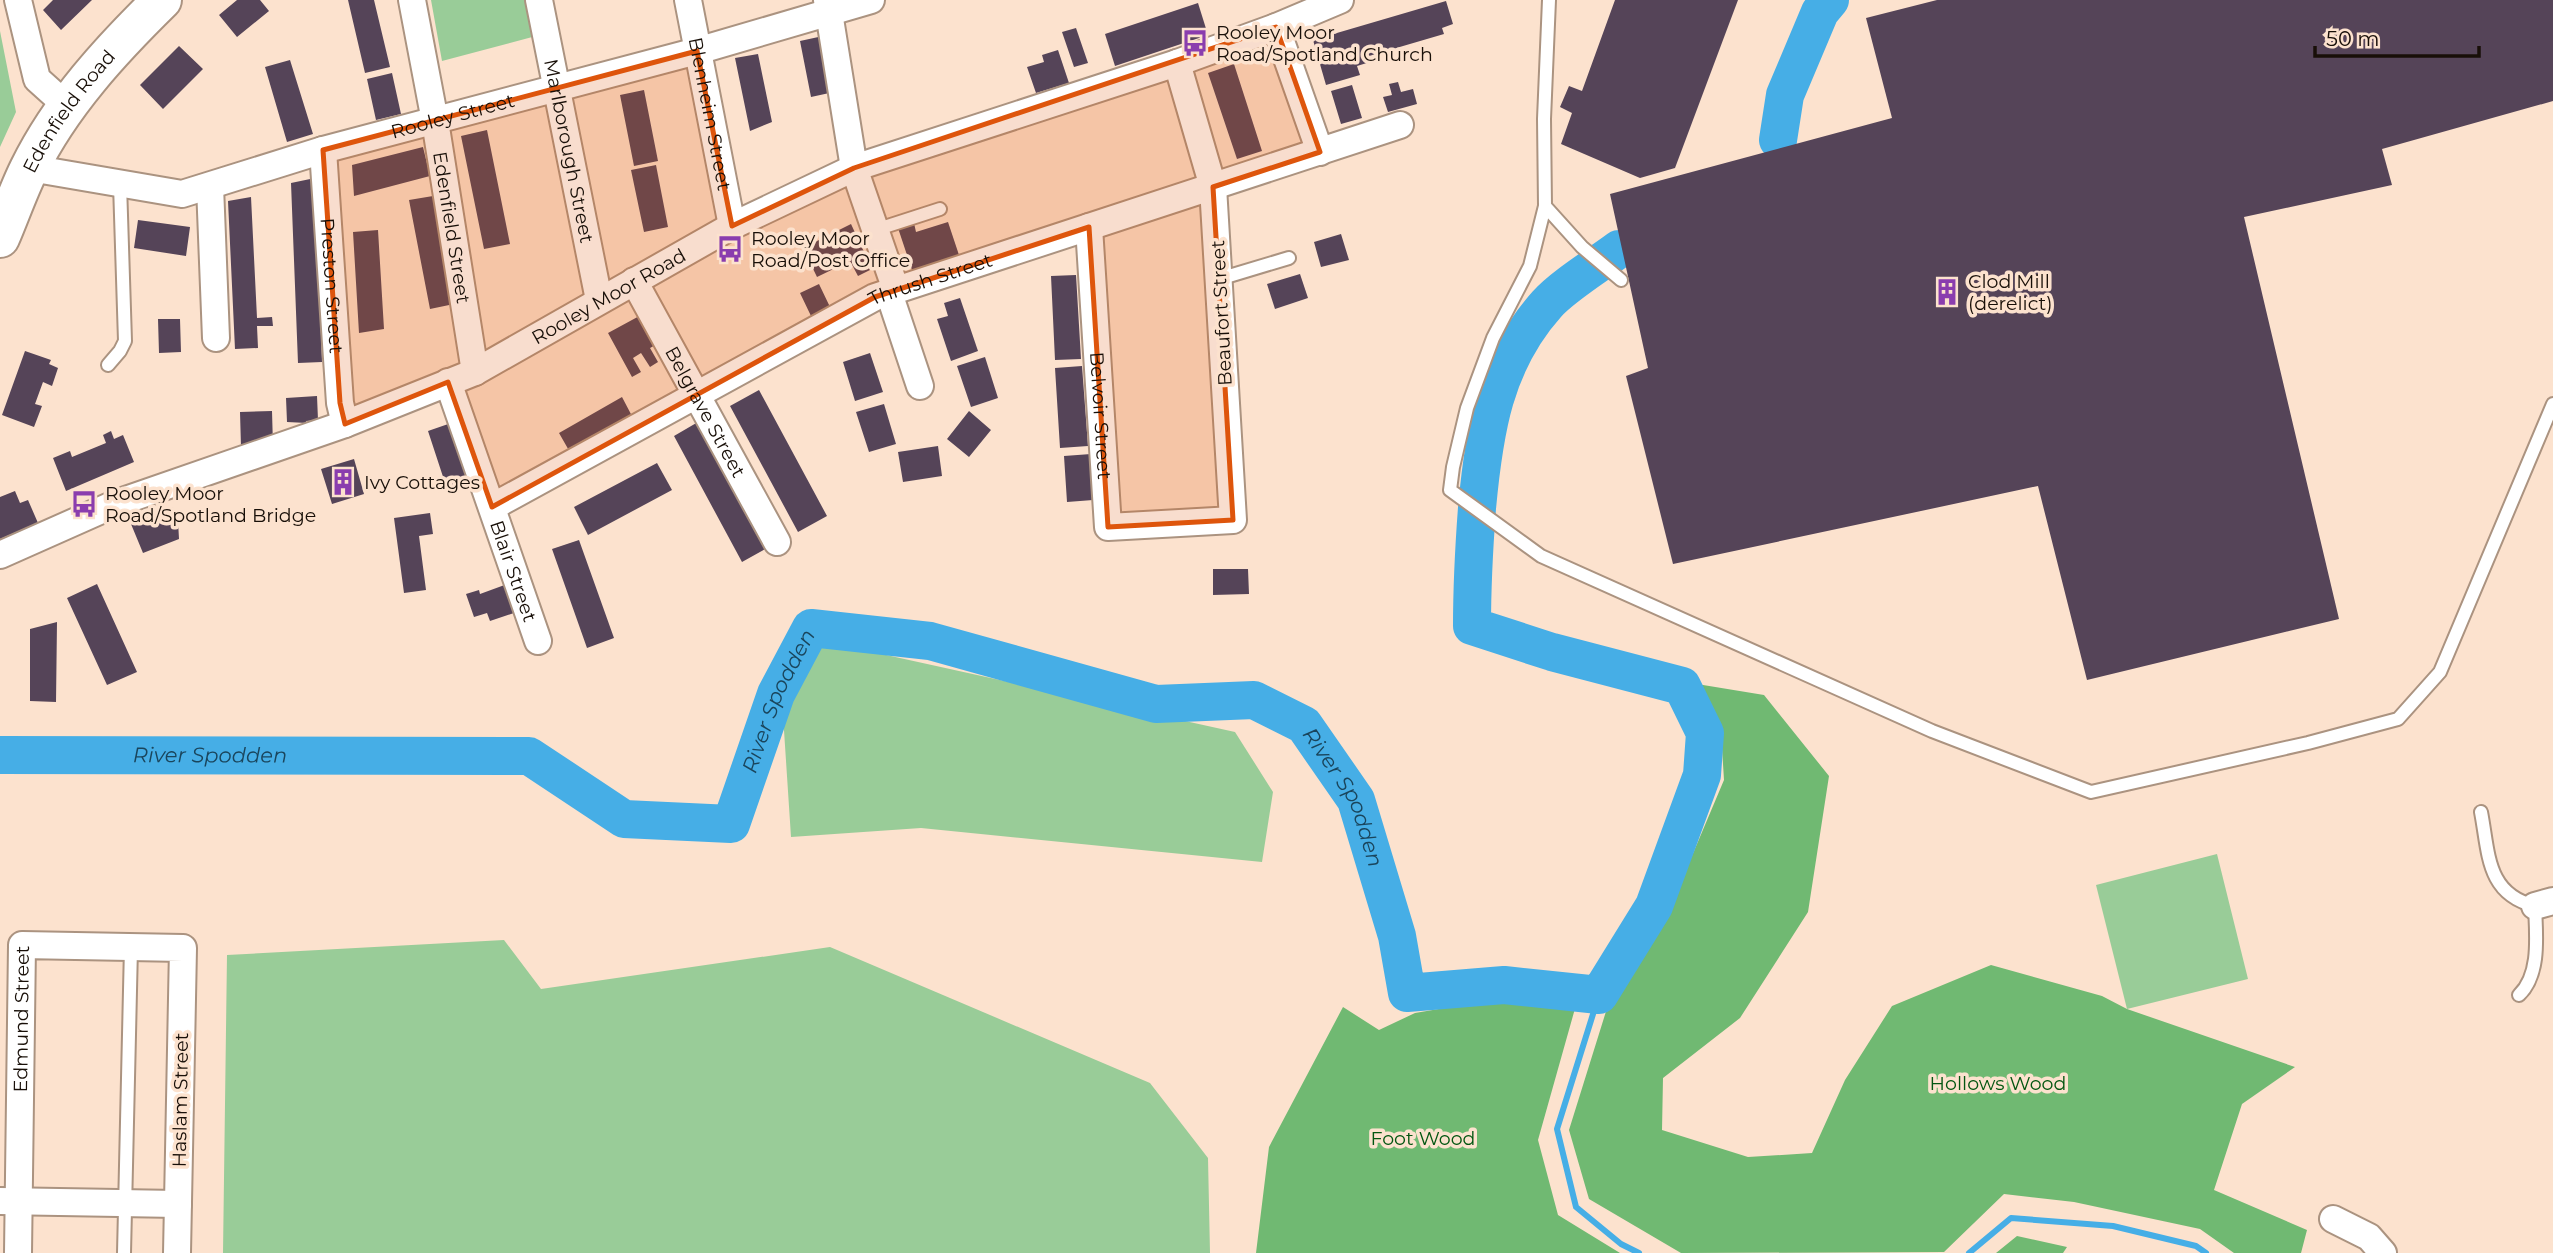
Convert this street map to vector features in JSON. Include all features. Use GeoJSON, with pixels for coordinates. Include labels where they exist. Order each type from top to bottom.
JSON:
{"type":"FeatureCollection","features":[{"type":"Feature","properties":{"kind":"main road","name":"Edenfield Road"},"geometry":{"type":"LineString","coordinates":[[0,239],[30,168],[66,106],[127,34],[162,0]]}},
{"type":"Feature","properties":{"kind":"street"},"geometry":{"type":"LineString","coordinates":[[18,0],[37,79],[66,106]]}},
{"type":"Feature","properties":{"kind":"street","name":"Edenfield Street"},"geometry":{"type":"LineString","coordinates":[[412,0],[435,121],[475,372]]}},
{"type":"Feature","properties":{"kind":"street","name":"Marlborough Street"},"geometry":{"type":"LineString","coordinates":[[539,0],[599,300]]}},
{"type":"Feature","properties":{"kind":"street","name":"Blenheim Street"},"geometry":{"type":"LineString","coordinates":[[688,0],[732,226]]}},
{"type":"Feature","properties":{"kind":"street","name":"Rooley Street"},"geometry":{"type":"LineString","coordinates":[[30,168],[182,194],[323,150],[697,51],[829,6],[871,0]]}},
{"type":"Feature","properties":{"kind":"street","name":"Rooley Moor Road"},"geometry":{"type":"LineString","coordinates":[[0,555],[117,503],[345,424],[475,372],[732,226],[854,169],[1177,63],[1276,27],[1334,1]]}},
{"type":"Feature","properties":{"kind":"street"},"geometry":{"type":"LineString","coordinates":[[829,6],[854,169],[875,230],[920,386]]}},
{"type":"Feature","properties":{"kind":"street"},"geometry":{"type":"LineString","coordinates":[[1276,27],[1320,152]]}},
{"type":"Feature","properties":{"kind":"street","name":"Beaufort Street"},"geometry":{"type":"LineString","coordinates":[[1177,63],[1213,187],[1233,520],[1185,523]]}},
{"type":"Feature","properties":{"kind":"street","name":"Thrush Street"},"geometry":{"type":"LineString","coordinates":[[492,507],[875,297],[1400,125]]}},
{"type":"Feature","properties":{"kind":"street","name":"Preston Street"},"geometry":{"type":"LineString","coordinates":[[323,150],[340,403],[345,424]]}},
{"type":"Feature","properties":{"kind":"street"},"geometry":{"type":"LineString","coordinates":[[210,186],[216,338]]}},
{"type":"Feature","properties":{"kind":"street","name":"Belvoir Street"},"geometry":{"type":"LineString","coordinates":[[1089,227],[1108,527],[1185,523]]}},
{"type":"Feature","properties":{"kind":"street","name":"Belgrave Street"},"geometry":{"type":"LineString","coordinates":[[634,281],[777,542]]}},
{"type":"Feature","properties":{"kind":"street","name":"Blair Street"},"geometry":{"type":"LineString","coordinates":[[449,382],[538,641]]}},
{"type":"Feature","properties":{"kind":"street","name":"Edmund Street"},"geometry":{"type":"LineString","coordinates":[[18,1253],[9,1201],[22,945],[183,947]]}},
{"type":"Feature","properties":{"kind":"street","name":"Haslam Street"},"geometry":{"type":"LineString","coordinates":[[177,1253],[183,947]]}},
{"type":"Feature","properties":{"kind":"street"},"geometry":{"type":"LineString","coordinates":[[9,1201],[178,1204]]}},
{"type":"Feature","properties":{"kind":"street"},"geometry":{"type":"LineString","coordinates":[[2333,1219],[2369,1237],[2382,1253]]}},
{"type":"Feature","properties":{"kind":"lane"},"geometry":{"type":"LineString","coordinates":[[1549,0],[1544,119],[1545,206],[1530,267],[1493,338],[1467,408],[1450,490],[1541,556],[1932,731],[2091,792],[2308,743],[2398,719],[2440,672],[2553,404]]}},
{"type":"Feature","properties":{"kind":"lane"},"geometry":{"type":"LineString","coordinates":[[108,365],[125,341],[120,184]]}},
{"type":"Feature","properties":{"kind":"lane"},"geometry":{"type":"LineString","coordinates":[[1545,206],[1582,247],[1621,280]]}},
{"type":"Feature","properties":{"kind":"lane"},"geometry":{"type":"LineString","coordinates":[[875,230],[940,209]]}},
{"type":"Feature","properties":{"kind":"lane"},"geometry":{"type":"LineString","coordinates":[[1219,279],[1289,258]]}},
{"type":"Feature","properties":{"kind":"lane"},"geometry":{"type":"LineString","coordinates":[[2481,812],[2496,882],[2515,897],[2544,904],[2526,988],[2519,995]]}},
{"type":"Feature","properties":{"kind":"lane"},"geometry":{"type":"LineString","coordinates":[[124,1253],[131,947]]}},
{"type":"Feature","properties":{"kind":"highlighted area"},"geometry":{"type":"Polygon","coordinates":[[[1276,27],[1320,152],[1213,187],[1233,520],[1108,527],[1089,227],[875,297],[492,507],[448,382],[345,424],[340,403],[323,150],[697,51],[732,226],[854,168],[1276,27]]]}},
{"type":"Feature","properties":{"kind":"green space"},"geometry":{"type":"Polygon","coordinates":[[[431,0],[529,0],[536,36],[442,61],[431,0]]]}},
{"type":"Feature","properties":{"kind":"green space"},"geometry":{"type":"Polygon","coordinates":[[[0,31],[16,112],[0,147],[0,31]]]}},
{"type":"Feature","properties":{"kind":"green space"},"geometry":{"type":"Polygon","coordinates":[[[809,638],[1235,732],[1273,792],[1262,862],[921,828],[791,837],[783,715],[809,638]]]}},
{"type":"Feature","properties":{"kind":"green space","name":"Hollows Wood"},"geometry":{"type":"Polygon","coordinates":[[[1697,684],[1764,695],[1829,776],[1808,912],[1740,1018],[1663,1078],[1662,1130],[1748,1157],[1812,1153],[1845,1080],[1892,1006],[1991,965],[2102,996],[2127,1009],[2295,1067],[2242,1104],[2214,1190],[2307,1230],[2301,1253],[2234,1253],[2200,1229],[2074,1202],[2004,1194],[1944,1252],[1681,1253],[1589,1199],[1569,1130],[1608,1005],[1664,922],[1724,780],[1721,732],[1697,684]]]}},
{"type":"Feature","properties":{"kind":"green space"},"geometry":{"type":"Polygon","coordinates":[[[2217,854],[2248,979],[2127,1009],[2096,885],[2217,854]]]}},
{"type":"Feature","properties":{"kind":"green space"},"geometry":{"type":"Polygon","coordinates":[[[504,940],[541,989],[830,947],[1150,1083],[1208,1158],[1210,1253],[223,1253],[227,955],[504,940]]]}},
{"type":"Feature","properties":{"kind":"green space","name":"Foot Wood"},"geometry":{"type":"Polygon","coordinates":[[[1480,1002],[1576,1005],[1538,1140],[1558,1215],[1620,1253],[1256,1253],[1269,1147],[1343,1007],[1379,1030],[1415,1013],[1480,1002]]]}},
{"type":"Feature","properties":{"kind":"green space"},"geometry":{"type":"Polygon","coordinates":[[[2017,1236],[2067,1247],[2063,1253],[1996,1253],[2017,1236]]]}},
{"type":"Feature","properties":{"kind":"building"},"geometry":{"type":"Polygon","coordinates":[[[53,0],[92,0],[61,30],[43,10],[53,0]]]}},
{"type":"Feature","properties":{"kind":"building"},"geometry":{"type":"Polygon","coordinates":[[[237,0],[260,0],[269,11],[237,37],[219,15],[237,0]]]}},
{"type":"Feature","properties":{"kind":"building"},"geometry":{"type":"Polygon","coordinates":[[[348,0],[374,0],[390,67],[365,73],[348,0]]]}},
{"type":"Feature","properties":{"kind":"building"},"geometry":{"type":"Polygon","coordinates":[[[1615,0],[1738,0],[1675,168],[1640,178],[1561,144],[1572,113],[1560,107],[1569,86],[1582,91],[1615,0]]]}},
{"type":"Feature","properties":{"kind":"building","name":"Clod Mill (derelict)"},"geometry":{"type":"Polygon","coordinates":[[[1937,0],[2553,0],[2553,101],[2382,149],[2392,185],[2244,217],[2339,619],[2087,680],[2038,486],[1673,564],[1626,376],[1648,368],[1610,194],[1892,118],[1866,18],[1937,0]]]}},
{"type":"Feature","properties":{"kind":"building"},"geometry":{"type":"Polygon","coordinates":[[[1446,1],[1453,24],[1442,28],[1444,34],[1369,56],[1370,62],[1357,66],[1360,75],[1326,85],[1313,40],[1446,1]]]}},
{"type":"Feature","properties":{"kind":"building"},"geometry":{"type":"Polygon","coordinates":[[[1198,3],[1208,35],[1115,66],[1105,34],[1198,3]]]}},
{"type":"Feature","properties":{"kind":"building"},"geometry":{"type":"Polygon","coordinates":[[[1076,28],[1088,63],[1074,67],[1062,32],[1076,28]]]}},
{"type":"Feature","properties":{"kind":"building"},"geometry":{"type":"Polygon","coordinates":[[[823,36],[834,92],[811,97],[800,41],[823,36]]]}},
{"type":"Feature","properties":{"kind":"building"},"geometry":{"type":"Polygon","coordinates":[[[179,46],[203,69],[163,109],[140,85],[179,46]]]}},
{"type":"Feature","properties":{"kind":"building"},"geometry":{"type":"Polygon","coordinates":[[[1058,50],[1069,83],[1036,93],[1027,67],[1044,62],[1042,55],[1058,50]]]}},
{"type":"Feature","properties":{"kind":"building"},"geometry":{"type":"Polygon","coordinates":[[[758,54],[772,122],[750,131],[735,58],[758,54]]]}},
{"type":"Feature","properties":{"kind":"building"},"geometry":{"type":"Polygon","coordinates":[[[290,60],[313,134],[287,142],[265,67],[290,60]]]}},
{"type":"Feature","properties":{"kind":"building"},"geometry":{"type":"Polygon","coordinates":[[[1234,64],[1262,151],[1237,159],[1208,73],[1234,64]]]}},
{"type":"Feature","properties":{"kind":"building"},"geometry":{"type":"Polygon","coordinates":[[[392,73],[401,114],[376,120],[367,79],[392,73]]]}},
{"type":"Feature","properties":{"kind":"building"},"geometry":{"type":"Polygon","coordinates":[[[1398,82],[1401,92],[1413,89],[1417,104],[1388,112],[1383,97],[1392,95],[1389,84],[1398,82]]]}},
{"type":"Feature","properties":{"kind":"building"},"geometry":{"type":"Polygon","coordinates":[[[1352,85],[1362,118],[1341,124],[1331,91],[1352,85]]]}},
{"type":"Feature","properties":{"kind":"building"},"geometry":{"type":"Polygon","coordinates":[[[644,90],[658,161],[634,166],[620,95],[644,90]]]}},
{"type":"Feature","properties":{"kind":"building"},"geometry":{"type":"Polygon","coordinates":[[[487,130],[510,244],[484,249],[461,136],[487,130]]]}},
{"type":"Feature","properties":{"kind":"building"},"geometry":{"type":"Polygon","coordinates":[[[423,147],[430,176],[354,196],[352,165],[423,147]]]}},
{"type":"Feature","properties":{"kind":"building"},"geometry":{"type":"Polygon","coordinates":[[[656,165],[668,227],[644,232],[631,170],[656,165]]]}},
{"type":"Feature","properties":{"kind":"building"},"geometry":{"type":"Polygon","coordinates":[[[315,178],[322,362],[298,363],[291,183],[315,178]]]}},
{"type":"Feature","properties":{"kind":"building"},"geometry":{"type":"Polygon","coordinates":[[[433,196],[454,304],[430,309],[409,200],[433,196]]]}},
{"type":"Feature","properties":{"kind":"building"},"geometry":{"type":"Polygon","coordinates":[[[251,197],[257,318],[272,317],[273,326],[257,326],[258,348],[235,349],[228,201],[251,197]]]}},
{"type":"Feature","properties":{"kind":"building"},"geometry":{"type":"Polygon","coordinates":[[[138,220],[190,227],[186,256],[134,248],[138,220]]]}},
{"type":"Feature","properties":{"kind":"building"},"geometry":{"type":"Polygon","coordinates":[[[948,222],[959,255],[912,270],[898,228],[914,223],[916,232],[948,222]]]}},
{"type":"Feature","properties":{"kind":"building"},"geometry":{"type":"Polygon","coordinates":[[[851,224],[872,269],[858,276],[850,261],[817,277],[803,248],[851,224]]]}},
{"type":"Feature","properties":{"kind":"building"},"geometry":{"type":"Polygon","coordinates":[[[378,230],[384,329],[359,333],[353,232],[378,230]]]}},
{"type":"Feature","properties":{"kind":"building"},"geometry":{"type":"Polygon","coordinates":[[[1341,234],[1349,260],[1321,267],[1314,242],[1341,234]]]}},
{"type":"Feature","properties":{"kind":"building"},"geometry":{"type":"Polygon","coordinates":[[[1300,274],[1308,298],[1275,309],[1267,284],[1300,274]]]}},
{"type":"Feature","properties":{"kind":"building"},"geometry":{"type":"Polygon","coordinates":[[[1076,275],[1081,359],[1055,360],[1051,276],[1076,275]]]}},
{"type":"Feature","properties":{"kind":"building"},"geometry":{"type":"Polygon","coordinates":[[[819,284],[830,307],[811,316],[800,293],[819,284]]]}},
{"type":"Feature","properties":{"kind":"building"},"geometry":{"type":"Polygon","coordinates":[[[960,298],[978,351],[951,361],[937,319],[948,316],[944,303],[960,298]]]}},
{"type":"Feature","properties":{"kind":"building"},"geometry":{"type":"Polygon","coordinates":[[[643,314],[659,343],[650,348],[658,362],[650,367],[641,353],[633,358],[641,372],[632,377],[608,333],[643,314]]]}},
{"type":"Feature","properties":{"kind":"building"},"geometry":{"type":"Polygon","coordinates":[[[158,319],[180,319],[181,352],[159,353],[158,319]]]}},
{"type":"Feature","properties":{"kind":"building"},"geometry":{"type":"Polygon","coordinates":[[[25,351],[51,360],[49,364],[58,368],[52,386],[43,382],[35,404],[42,406],[34,427],[2,415],[25,351]]]}},
{"type":"Feature","properties":{"kind":"building"},"geometry":{"type":"Polygon","coordinates":[[[870,353],[883,392],[855,401],[843,362],[870,353]]]}},
{"type":"Feature","properties":{"kind":"building"},"geometry":{"type":"Polygon","coordinates":[[[985,357],[998,398],[971,407],[957,366],[985,357]]]}},
{"type":"Feature","properties":{"kind":"building"},"geometry":{"type":"Polygon","coordinates":[[[1082,366],[1088,446],[1060,448],[1055,368],[1082,366]]]}},
{"type":"Feature","properties":{"kind":"building"},"geometry":{"type":"Polygon","coordinates":[[[759,390],[827,516],[798,532],[730,406],[759,390]]]}},
{"type":"Feature","properties":{"kind":"building"},"geometry":{"type":"Polygon","coordinates":[[[317,396],[318,420],[306,421],[307,423],[287,422],[286,398],[317,396]]]}},
{"type":"Feature","properties":{"kind":"building"},"geometry":{"type":"Polygon","coordinates":[[[622,397],[633,418],[571,454],[559,433],[622,397]]]}},
{"type":"Feature","properties":{"kind":"building"},"geometry":{"type":"Polygon","coordinates":[[[884,404],[896,444],[869,452],[856,412],[884,404]]]}},
{"type":"Feature","properties":{"kind":"building"},"geometry":{"type":"Polygon","coordinates":[[[272,411],[273,446],[241,447],[240,412],[272,411]]]}},
{"type":"Feature","properties":{"kind":"building"},"geometry":{"type":"Polygon","coordinates":[[[969,411],[991,430],[969,457],[947,439],[969,411]]]}},
{"type":"Feature","properties":{"kind":"building"},"geometry":{"type":"Polygon","coordinates":[[[454,422],[474,484],[448,492],[428,431],[454,422]]]}},
{"type":"Feature","properties":{"kind":"building"},"geometry":{"type":"Polygon","coordinates":[[[698,422],[767,548],[742,562],[674,436],[698,422]]]}},
{"type":"Feature","properties":{"kind":"building"},"geometry":{"type":"Polygon","coordinates":[[[111,431],[114,439],[123,435],[134,462],[66,491],[53,458],[70,451],[72,457],[106,443],[103,435],[111,431]]]}},
{"type":"Feature","properties":{"kind":"building"},"geometry":{"type":"Polygon","coordinates":[[[938,446],[942,476],[903,482],[898,452],[938,446]]]}},
{"type":"Feature","properties":{"kind":"building"},"geometry":{"type":"Polygon","coordinates":[[[1091,454],[1093,500],[1067,502],[1064,456],[1091,454]]]}},
{"type":"Feature","properties":{"kind":"building","name":"Ivy Cottages"},"geometry":{"type":"Polygon","coordinates":[[[354,459],[364,494],[332,504],[321,469],[354,459]]]}},
{"type":"Feature","properties":{"kind":"building"},"geometry":{"type":"Polygon","coordinates":[[[657,463],[672,490],[588,535],[574,507],[657,463]]]}},
{"type":"Feature","properties":{"kind":"building"},"geometry":{"type":"Polygon","coordinates":[[[15,491],[20,503],[28,500],[38,523],[0,539],[0,497],[15,491]]]}},
{"type":"Feature","properties":{"kind":"building"},"geometry":{"type":"Polygon","coordinates":[[[172,507],[178,521],[179,539],[143,553],[131,524],[172,507]]]}},
{"type":"Feature","properties":{"kind":"building"},"geometry":{"type":"Polygon","coordinates":[[[430,513],[433,534],[419,536],[426,590],[404,593],[394,518],[430,513]]]}},
{"type":"Feature","properties":{"kind":"building"},"geometry":{"type":"Polygon","coordinates":[[[579,540],[614,638],[587,648],[552,549],[579,540]]]}},
{"type":"Feature","properties":{"kind":"building"},"geometry":{"type":"Polygon","coordinates":[[[1213,569],[1248,569],[1249,594],[1213,595],[1213,569]]]}},
{"type":"Feature","properties":{"kind":"building"},"geometry":{"type":"Polygon","coordinates":[[[510,583],[520,611],[490,621],[487,613],[474,617],[466,594],[479,590],[480,594],[510,583]]]}},
{"type":"Feature","properties":{"kind":"building"},"geometry":{"type":"Polygon","coordinates":[[[97,584],[137,672],[107,685],[67,598],[97,584]]]}},
{"type":"Feature","properties":{"kind":"building"},"geometry":{"type":"Polygon","coordinates":[[[57,622],[56,702],[30,701],[30,629],[57,622]]]}},
{"type":"Feature","properties":{"kind":"waterway","name":"River Spodden"},"geometry":{"type":"LineString","coordinates":[[1778,140],[1785,95],[1820,12],[1830,0]]}},
{"type":"Feature","properties":{"kind":"waterway","name":"River Spodden"},"geometry":{"type":"LineString","coordinates":[[0,755],[529,756],[624,819],[731,824],[776,694],[811,628],[930,641],[1156,704],[1254,700],[1304,725],[1356,800],[1397,936],[1407,993],[1504,985],[1599,995],[1654,906],[1702,775],[1705,733],[1682,686],[1552,652],[1472,626],[1472,596],[1483,452],[1503,374],[1529,327],[1547,304],[1619,249]]}},
{"type":"Feature","properties":{"kind":"waterway"},"geometry":{"type":"LineString","coordinates":[[1599,995],[1557,1129],[1576,1207],[1621,1244],[1639,1253]]}},
{"type":"Feature","properties":{"kind":"waterway"},"geometry":{"type":"LineString","coordinates":[[1969,1253],[2011,1218],[2113,1226],[2196,1246],[2206,1253]]}},
{"type":"Feature","properties":{"kind":"place","name":"Rooley Moor Road/Spotland Church"},"geometry":{"type":"Point","coordinates":[1195,43]}},
{"type":"Feature","properties":{"kind":"place","name":"Rooley Moor Road/Post Office"},"geometry":{"type":"Point","coordinates":[730,249]}},
{"type":"Feature","properties":{"kind":"place","name":"Clod Mill (derelict)"},"geometry":{"type":"Point","coordinates":[1947,292]}},
{"type":"Feature","properties":{"kind":"place","name":"Ivy Cottages"},"geometry":{"type":"Point","coordinates":[343,482]}},
{"type":"Feature","properties":{"kind":"place","name":"Rooley Moor Road/Spotland Bridge"},"geometry":{"type":"Point","coordinates":[84,504]}}]}
